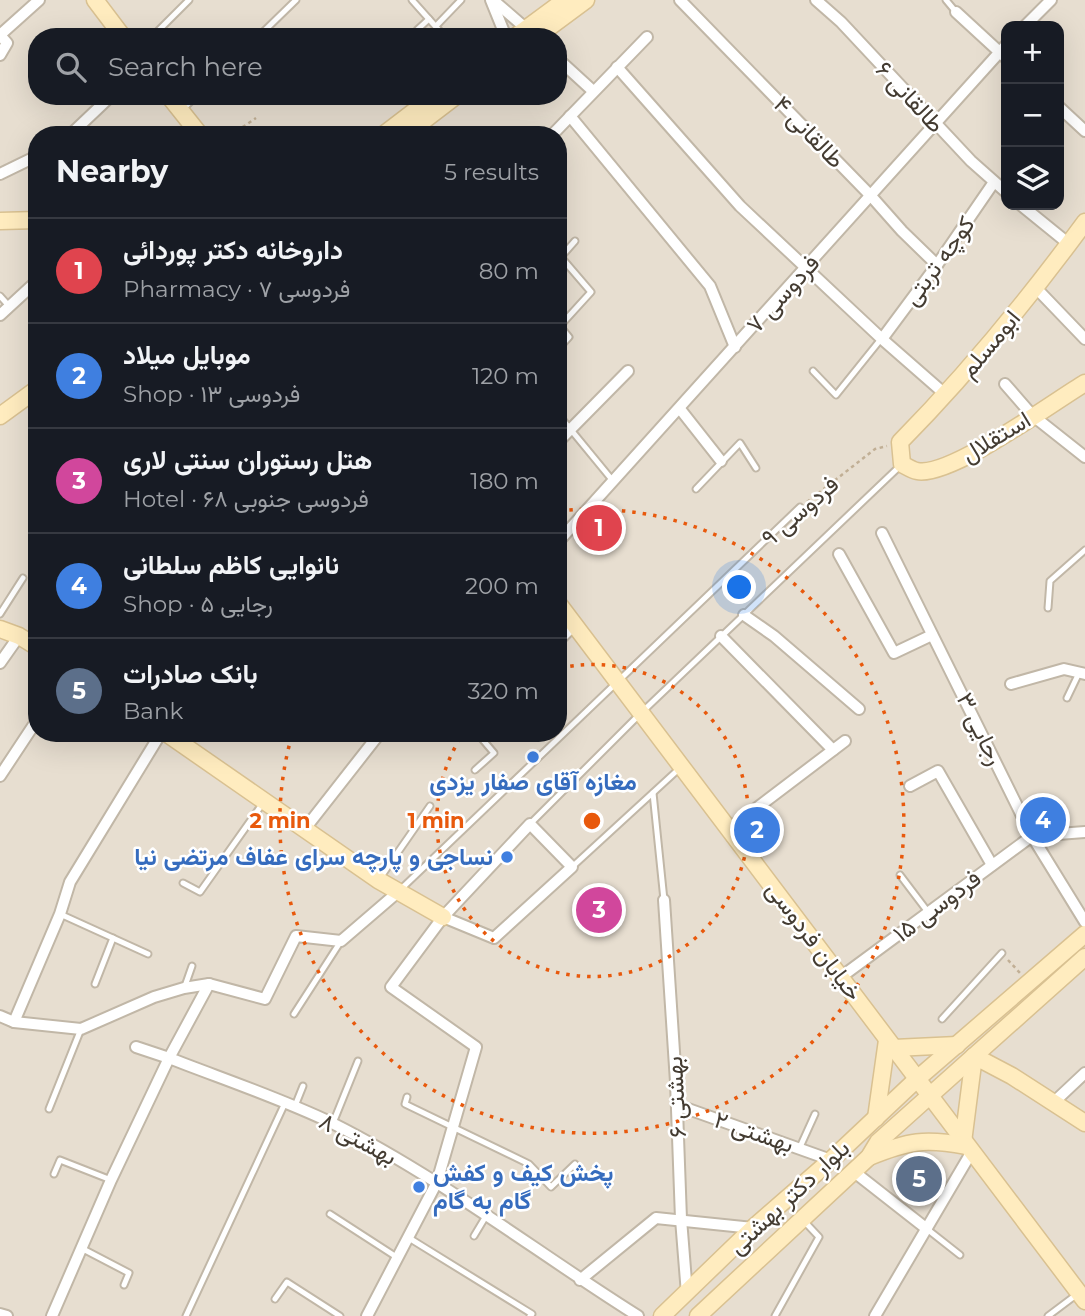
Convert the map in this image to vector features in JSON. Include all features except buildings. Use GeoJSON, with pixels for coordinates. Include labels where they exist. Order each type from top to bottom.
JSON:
{"type":"FeatureCollection","features":[{"type":"Feature","properties":{"kind":"main road"},"geometry":{"type":"LineString","coordinates":[[95,0],[116,28]]}},
{"type":"Feature","properties":{"kind":"main road"},"geometry":{"type":"LineString","coordinates":[[535,28],[565,0]]}},
{"type":"Feature","properties":{"kind":"main road"},"geometry":{"type":"LineString","coordinates":[[540,28],[586,0]]}},
{"type":"Feature","properties":{"kind":"main road"},"geometry":{"type":"LineString","coordinates":[[176,105],[193,126]]}},
{"type":"Feature","properties":{"kind":"main road"},"geometry":{"type":"LineString","coordinates":[[395,126],[423,105]]}},
{"type":"Feature","properties":{"kind":"main road"},"geometry":{"type":"LineString","coordinates":[[417,126],[444,105]]}},
{"type":"Feature","properties":{"kind":"main road"},"geometry":{"type":"LineString","coordinates":[[0,221],[28,220]]}},
{"type":"Feature","properties":{"kind":"main road","name":"ابومسلم"},"geometry":{"type":"LineString","coordinates":[[900,442],[946,395],[1037,289],[1085,222]]}},
{"type":"Feature","properties":{"kind":"main road","name":"استقلال"},"geometry":{"type":"LineString","coordinates":[[902,464],[917,471],[936,470],[997,442],[1032,415],[1085,383]]}},
{"type":"Feature","properties":{"kind":"main road"},"geometry":{"type":"LineString","coordinates":[[0,416],[28,396]]}},
{"type":"Feature","properties":{"kind":"main road"},"geometry":{"type":"LineString","coordinates":[[900,442],[902,464]]}},
{"type":"Feature","properties":{"kind":"main road","name":"خیابان فردوسی"},"geometry":{"type":"LineString","coordinates":[[567,615],[930,1096]]}},
{"type":"Feature","properties":{"kind":"main road"},"geometry":{"type":"LineString","coordinates":[[0,629],[28,642]]}},
{"type":"Feature","properties":{"kind":"main road"},"geometry":{"type":"LineString","coordinates":[[177,742],[378,880],[443,918]]}},
{"type":"Feature","properties":{"kind":"main road","name":"بلوار دکتر بهشتی"},"geometry":{"type":"LineString","coordinates":[[662,1316],[753,1228],[831,1160],[916,1079],[1030,984],[1085,934]]}},
{"type":"Feature","properties":{"kind":"main road","name":"بلوار دکتر بهشتی"},"geometry":{"type":"LineString","coordinates":[[698,1316],[869,1157],[878,1142],[1085,957]]}},
{"type":"Feature","properties":{"kind":"main road"},"geometry":{"type":"LineString","coordinates":[[876,1118],[891,1044],[957,1045]]}},
{"type":"Feature","properties":{"kind":"main road"},"geometry":{"type":"LineString","coordinates":[[967,1147],[974,1056],[1012,1076],[1085,1123]]}},
{"type":"Feature","properties":{"kind":"main road"},"geometry":{"type":"LineString","coordinates":[[930,1096],[1082,1297]]}},
{"type":"Feature","properties":{"kind":"main road"},"geometry":{"type":"LineString","coordinates":[[869,1157],[902,1143],[936,1140],[967,1147]]}},
{"type":"Feature","properties":{"kind":"main road"},"geometry":{"type":"LineString","coordinates":[[831,1160],[842,1162],[849,1174]]}},
{"type":"Feature","properties":{"kind":"street"},"geometry":{"type":"LineString","coordinates":[[0,55],[8,43],[0,35],[39,0]]}},
{"type":"Feature","properties":{"kind":"street"},"geometry":{"type":"LineString","coordinates":[[492,0],[521,28]]}},
{"type":"Feature","properties":{"kind":"street"},"geometry":{"type":"LineString","coordinates":[[492,0],[503,28]]}},
{"type":"Feature","properties":{"kind":"street","name":"طالقانی ۴"},"geometry":{"type":"LineString","coordinates":[[680,0],[937,265]]}},
{"type":"Feature","properties":{"kind":"street","name":"طالقانی ۶"},"geometry":{"type":"LineString","coordinates":[[816,0],[841,22],[935,124],[1001,188]]}},
{"type":"Feature","properties":{"kind":"street"},"geometry":{"type":"LineString","coordinates":[[1030,21],[1051,0]]}},
{"type":"Feature","properties":{"kind":"street"},"geometry":{"type":"LineString","coordinates":[[956,12],[1001,50]]}},
{"type":"Feature","properties":{"kind":"street"},"geometry":{"type":"LineString","coordinates":[[561,126],[647,37]]}},
{"type":"Feature","properties":{"kind":"street","name":"فردوسی ۷"},"geometry":{"type":"LineString","coordinates":[[567,532],[935,124],[1001,55]]}},
{"type":"Feature","properties":{"kind":"street"},"geometry":{"type":"LineString","coordinates":[[617,66],[740,206],[946,395]]}},
{"type":"Feature","properties":{"kind":"street"},"geometry":{"type":"LineString","coordinates":[[567,67],[593,91]]}},
{"type":"Feature","properties":{"kind":"street"},"geometry":{"type":"LineString","coordinates":[[79,126],[102,105]]}},
{"type":"Feature","properties":{"kind":"street"},"geometry":{"type":"LineString","coordinates":[[1064,112],[1085,131]]}},
{"type":"Feature","properties":{"kind":"street"},"geometry":{"type":"LineString","coordinates":[[570,116],[710,286],[736,347]]}},
{"type":"Feature","properties":{"kind":"street"},"geometry":{"type":"LineString","coordinates":[[0,174],[28,160]]}},
{"type":"Feature","properties":{"kind":"street","name":"کوچه تربتی"},"geometry":{"type":"LineString","coordinates":[[882,339],[994,182]]}},
{"type":"Feature","properties":{"kind":"street"},"geometry":{"type":"LineString","coordinates":[[1027,210],[1069,244]]}},
{"type":"Feature","properties":{"kind":"street"},"geometry":{"type":"LineString","coordinates":[[0,315],[28,289]]}},
{"type":"Feature","properties":{"kind":"street"},"geometry":{"type":"LineString","coordinates":[[1037,289],[1085,339]]}},
{"type":"Feature","properties":{"kind":"street"},"geometry":{"type":"LineString","coordinates":[[567,432],[628,370]]}},
{"type":"Feature","properties":{"kind":"street"},"geometry":{"type":"LineString","coordinates":[[1005,384],[1032,415],[1085,457]]}},
{"type":"Feature","properties":{"kind":"street"},"geometry":{"type":"LineString","coordinates":[[680,409],[721,461]]}},
{"type":"Feature","properties":{"kind":"street","name":"رجایی ۳"},"geometry":{"type":"LineString","coordinates":[[882,533],[1032,836],[1085,922]]}},
{"type":"Feature","properties":{"kind":"street"},"geometry":{"type":"LineString","coordinates":[[839,554],[894,653],[932,635]]}},
{"type":"Feature","properties":{"kind":"street"},"geometry":{"type":"LineString","coordinates":[[744,615],[774,636],[859,709]]}},
{"type":"Feature","properties":{"kind":"street"},"geometry":{"type":"LineString","coordinates":[[567,632],[574,625]]}},
{"type":"Feature","properties":{"kind":"street"},"geometry":{"type":"LineString","coordinates":[[0,663],[19,636]]}},
{"type":"Feature","properties":{"kind":"street"},"geometry":{"type":"LineString","coordinates":[[721,636],[833,750]]}},
{"type":"Feature","properties":{"kind":"street"},"geometry":{"type":"LineString","coordinates":[[1011,684],[1064,669],[1083,672]]}},
{"type":"Feature","properties":{"kind":"street"},"geometry":{"type":"LineString","coordinates":[[0,776],[28,734]]}},
{"type":"Feature","properties":{"kind":"street"},"geometry":{"type":"LineString","coordinates":[[729,829],[845,741]]}},
{"type":"Feature","properties":{"kind":"street"},"geometry":{"type":"LineString","coordinates":[[14,1022],[60,914],[70,882],[158,742]]}},
{"type":"Feature","properties":{"kind":"street"},"geometry":{"type":"LineString","coordinates":[[304,830],[373,742]]}},
{"type":"Feature","properties":{"kind":"street"},"geometry":{"type":"LineString","coordinates":[[910,786],[938,771],[992,865]]}},
{"type":"Feature","properties":{"kind":"street"},"geometry":{"type":"LineString","coordinates":[[367,1316],[437,1182],[476,1047],[391,986],[443,918],[530,824],[572,867],[494,938],[443,918]]}},
{"type":"Feature","properties":{"kind":"street"},"geometry":{"type":"LineString","coordinates":[[1032,836],[1085,832]]}},
{"type":"Feature","properties":{"kind":"street","name":"فردوسی ۱۵"},"geometry":{"type":"LineString","coordinates":[[841,977],[1032,836]]}},
{"type":"Feature","properties":{"kind":"street"},"geometry":{"type":"LineString","coordinates":[[0,1016],[14,1022],[81,1029],[154,997],[209,984],[265,999],[296,936],[341,941],[398,892]]}},
{"type":"Feature","properties":{"kind":"street","name":"بهشتی ۶"},"geometry":{"type":"LineString","coordinates":[[664,900],[687,1294]]}},
{"type":"Feature","properties":{"kind":"street"},"geometry":{"type":"LineString","coordinates":[[52,1316],[111,1180],[169,1058],[209,984]]}},
{"type":"Feature","properties":{"kind":"street","name":"بهشتی ۸"},"geometry":{"type":"LineString","coordinates":[[136,1047],[332,1123],[437,1182],[580,1280],[638,1316]]}},
{"type":"Feature","properties":{"kind":"street"},"geometry":{"type":"LineString","coordinates":[[1053,1103],[1085,1073]]}},
{"type":"Feature","properties":{"kind":"street","name":"بهشتی ۲"},"geometry":{"type":"LineString","coordinates":[[677,1105],[831,1160]]}},
{"type":"Feature","properties":{"kind":"street"},"geometry":{"type":"LineString","coordinates":[[878,1315],[927,1229],[967,1147]]}},
{"type":"Feature","properties":{"kind":"street"},"geometry":{"type":"LineString","coordinates":[[849,1174],[927,1229]]}},
{"type":"Feature","properties":{"kind":"street"},"geometry":{"type":"LineString","coordinates":[[580,1280],[656,1218],[753,1228]]}},
{"type":"Feature","properties":{"kind":"street"},"geometry":{"type":"LineString","coordinates":[[0,1314],[6,1316]]}},
{"type":"Feature","properties":{"kind":"lane"},"geometry":{"type":"LineString","coordinates":[[161,28],[189,0]]}},
{"type":"Feature","properties":{"kind":"lane"},"geometry":{"type":"LineString","coordinates":[[267,28],[296,0]]}},
{"type":"Feature","properties":{"kind":"lane"},"geometry":{"type":"LineString","coordinates":[[412,0],[436,26],[461,0]]}},
{"type":"Feature","properties":{"kind":"lane"},"geometry":{"type":"LineString","coordinates":[[946,0],[956,12]]}},
{"type":"Feature","properties":{"kind":"lane"},"geometry":{"type":"LineString","coordinates":[[419,28],[429,19]]}},
{"type":"Feature","properties":{"kind":"lane"},"geometry":{"type":"LineString","coordinates":[[181,111],[187,105]]}},
{"type":"Feature","properties":{"kind":"lane"},"geometry":{"type":"LineString","coordinates":[[567,251],[575,242]]}},
{"type":"Feature","properties":{"kind":"lane"},"geometry":{"type":"LineString","coordinates":[[567,264],[591,292],[567,318]]}},
{"type":"Feature","properties":{"kind":"lane"},"geometry":{"type":"LineString","coordinates":[[0,296],[9,306]]}},
{"type":"Feature","properties":{"kind":"lane"},"geometry":{"type":"LineString","coordinates":[[813,371],[836,395],[882,339]]}},
{"type":"Feature","properties":{"kind":"lane"},"geometry":{"type":"LineString","coordinates":[[567,425],[613,481]]}},
{"type":"Feature","properties":{"kind":"lane"},"geometry":{"type":"LineString","coordinates":[[696,489],[740,443],[757,468]]}},
{"type":"Feature","properties":{"kind":"lane"},"geometry":{"type":"LineString","coordinates":[[530,824],[641,713],[902,464]]}},
{"type":"Feature","properties":{"kind":"lane","name":"فردوسی ۹"},"geometry":{"type":"LineString","coordinates":[[567,731],[800,508]]}},
{"type":"Feature","properties":{"kind":"lane"},"geometry":{"type":"LineString","coordinates":[[1048,608],[1050,581],[1085,550]]}},
{"type":"Feature","properties":{"kind":"lane"},"geometry":{"type":"LineString","coordinates":[[0,614],[23,578]]}},
{"type":"Feature","properties":{"kind":"lane"},"geometry":{"type":"LineString","coordinates":[[1067,698],[1083,672]]}},
{"type":"Feature","properties":{"kind":"lane"},"geometry":{"type":"LineString","coordinates":[[475,770],[494,752],[485,742]]}},
{"type":"Feature","properties":{"kind":"lane","name":"فردوسی ۹"},"geometry":{"type":"LineString","coordinates":[[398,892],[556,742]]}},
{"type":"Feature","properties":{"kind":"lane"},"geometry":{"type":"LineString","coordinates":[[572,867],[681,767]]}},
{"type":"Feature","properties":{"kind":"lane"},"geometry":{"type":"LineString","coordinates":[[653,793],[664,900]]}},
{"type":"Feature","properties":{"kind":"lane"},"geometry":{"type":"LineString","coordinates":[[183,883],[200,892],[264,801]]}},
{"type":"Feature","properties":{"kind":"lane"},"geometry":{"type":"LineString","coordinates":[[378,880],[430,806]]}},
{"type":"Feature","properties":{"kind":"lane"},"geometry":{"type":"LineString","coordinates":[[900,875],[928,913]]}},
{"type":"Feature","properties":{"kind":"lane"},"geometry":{"type":"LineString","coordinates":[[60,914],[148,954]]}},
{"type":"Feature","properties":{"kind":"lane"},"geometry":{"type":"LineString","coordinates":[[95,984],[113,938]]}},
{"type":"Feature","properties":{"kind":"lane"},"geometry":{"type":"LineString","coordinates":[[294,1014],[341,941]]}},
{"type":"Feature","properties":{"kind":"lane"},"geometry":{"type":"LineString","coordinates":[[942,1019],[1002,953]]}},
{"type":"Feature","properties":{"kind":"lane"},"geometry":{"type":"LineString","coordinates":[[184,988],[192,966]]}},
{"type":"Feature","properties":{"kind":"lane"},"geometry":{"type":"LineString","coordinates":[[49,1109],[81,1029]]}},
{"type":"Feature","properties":{"kind":"lane"},"geometry":{"type":"LineString","coordinates":[[332,1123],[358,1061]]}},
{"type":"Feature","properties":{"kind":"lane"},"geometry":{"type":"LineString","coordinates":[[186,1316],[289,1105],[303,1086]]}},
{"type":"Feature","properties":{"kind":"lane"},"geometry":{"type":"LineString","coordinates":[[407,1097],[405,1104],[529,1164],[551,1187],[575,1164]]}},
{"type":"Feature","properties":{"kind":"lane"},"geometry":{"type":"LineString","coordinates":[[800,1147],[815,1114]]}},
{"type":"Feature","properties":{"kind":"lane"},"geometry":{"type":"LineString","coordinates":[[54,1174],[60,1160],[111,1180]]}},
{"type":"Feature","properties":{"kind":"lane"},"geometry":{"type":"LineString","coordinates":[[330,1214],[398,1258]]}},
{"type":"Feature","properties":{"kind":"lane"},"geometry":{"type":"LineString","coordinates":[[474,1236],[486,1216]]}},
{"type":"Feature","properties":{"kind":"lane"},"geometry":{"type":"LineString","coordinates":[[775,1316],[819,1237],[802,1219]]}},
{"type":"Feature","properties":{"kind":"lane"},"geometry":{"type":"LineString","coordinates":[[927,1229],[960,1255]]}},
{"type":"Feature","properties":{"kind":"lane"},"geometry":{"type":"LineString","coordinates":[[409,1238],[532,1314],[530,1316]]}},
{"type":"Feature","properties":{"kind":"lane"},"geometry":{"type":"LineString","coordinates":[[83,1249],[129,1273],[124,1285]]}},
{"type":"Feature","properties":{"kind":"lane"},"geometry":{"type":"LineString","coordinates":[[275,1299],[287,1282],[340,1316]]}},
{"type":"Feature","properties":{"kind":"lane"},"geometry":{"type":"LineString","coordinates":[[1048,1316],[1082,1297]]}},
{"type":"Feature","properties":{"kind":"path"},"geometry":{"type":"LineString","coordinates":[[244,126],[256,118]]}},
{"type":"Feature","properties":{"kind":"path","name":"فردوسی ۹"},"geometry":{"type":"LineString","coordinates":[[800,508],[875,449],[900,442]]}},
{"type":"Feature","properties":{"kind":"path"},"geometry":{"type":"LineString","coordinates":[[1002,953],[1030,984]]}},
{"type":"Feature","properties":{"kind":"shaded area"},"geometry":{"type":"Polygon","coordinates":[[[0,0],[1085,0],[1085,1316],[0,1316],[0,0]]]}},
{"type":"Feature","properties":{"kind":"place","name":"داروخانه دکتر پوردائی"},"geometry":{"type":"Point","coordinates":[599,528]}},
{"type":"Feature","properties":{"kind":"place","name":"مغازه آقای صفار یزدی"},"geometry":{"type":"Point","coordinates":[533,757]}},
{"type":"Feature","properties":{"kind":"place","name":"نانوایی کاظم سلطانی"},"geometry":{"type":"Point","coordinates":[1043,820]}},
{"type":"Feature","properties":{"kind":"place","name":"موبایل میلاد"},"geometry":{"type":"Point","coordinates":[757,830]}},
{"type":"Feature","properties":{"kind":"place","name":"نساجی و پارچه سرای عفاف مرتضی نیا"},"geometry":{"type":"Point","coordinates":[507,857]}},
{"type":"Feature","properties":{"kind":"place","name":"هتل رستوران سنتی لاری"},"geometry":{"type":"Point","coordinates":[599,910]}},
{"type":"Feature","properties":{"kind":"place","name":"بانک صادرات"},"geometry":{"type":"Point","coordinates":[919,1179]}},
{"type":"Feature","properties":{"kind":"place","name":"پخش کیف و کفش گام به گام"},"geometry":{"type":"Point","coordinates":[419,1187]}}]}
